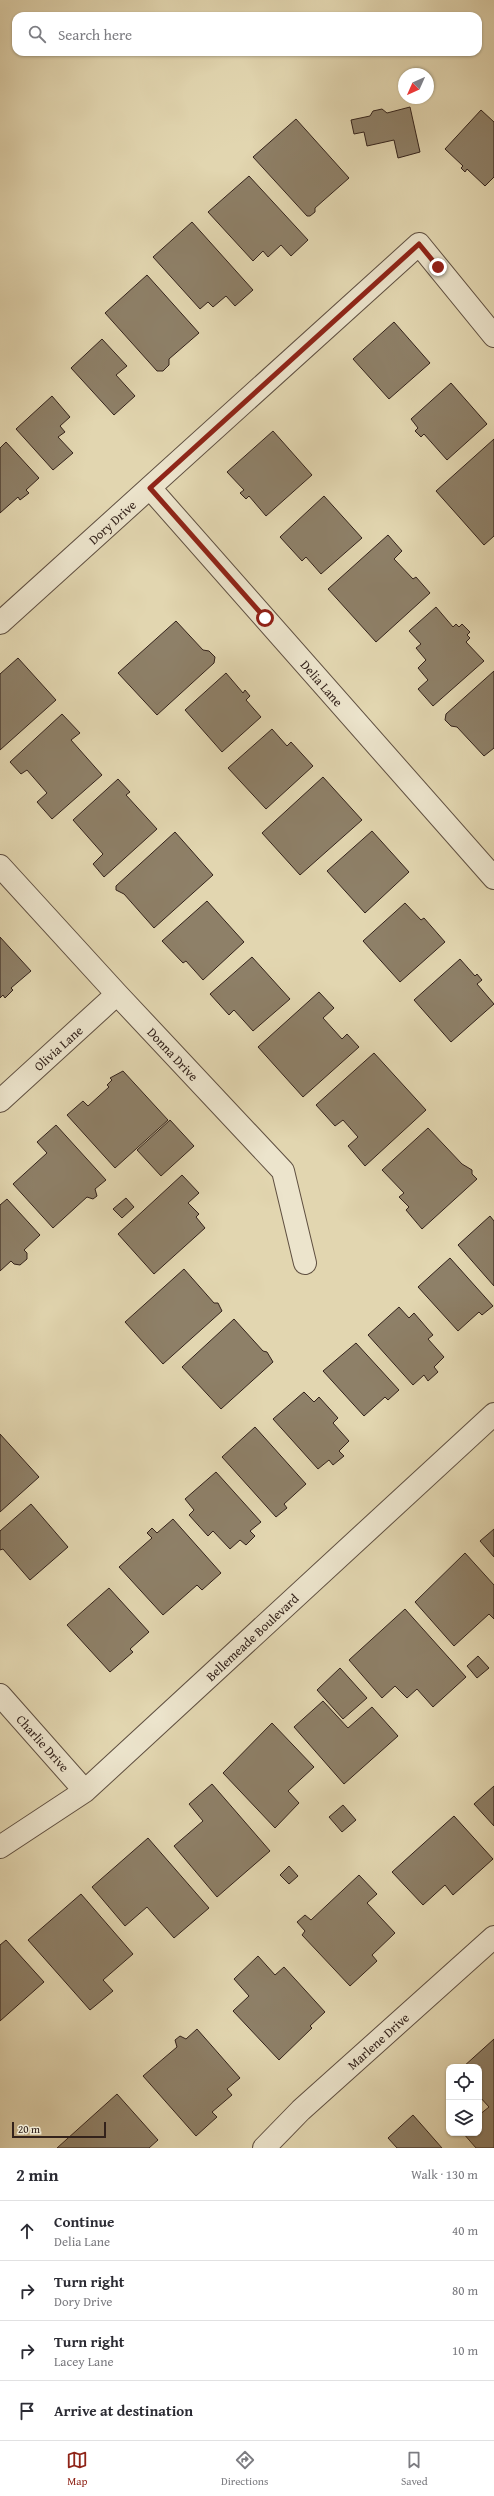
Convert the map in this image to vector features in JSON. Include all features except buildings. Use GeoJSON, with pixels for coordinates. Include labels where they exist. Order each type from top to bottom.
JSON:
{"type":"FeatureCollection","features":[{"type":"Feature","properties":{"kind":"street","name":"Dory Drive"},"geometry":{"type":"LineString","coordinates":[[0,623],[419,244],[494,336]]}},
{"type":"Feature","properties":{"kind":"street","name":"Delia Lane"},"geometry":{"type":"LineString","coordinates":[[150,488],[494,878]]}},
{"type":"Feature","properties":{"kind":"street","name":"Donna Drive"},"geometry":{"type":"LineString","coordinates":[[0,866],[116,994],[283,1171],[305,1263]]}},
{"type":"Feature","properties":{"kind":"street","name":"Olivia Lane"},"geometry":{"type":"LineString","coordinates":[[0,1100],[116,994]]}},
{"type":"Feature","properties":{"kind":"street","name":"Bellemeade Boulevard"},"geometry":{"type":"LineString","coordinates":[[0,1847],[86,1791],[494,1414]]}},
{"type":"Feature","properties":{"kind":"street","name":"Charlie Drive"},"geometry":{"type":"LineString","coordinates":[[0,1695],[86,1791]]}},
{"type":"Feature","properties":{"kind":"street","name":"Marlene Drive"},"geometry":{"type":"LineString","coordinates":[[264,2148],[301,2110],[494,1937]]}},
{"type":"Feature","properties":{"kind":"route"},"geometry":{"type":"LineString","coordinates":[[265,618],[150,488],[419,244],[438,267]]}}]}
